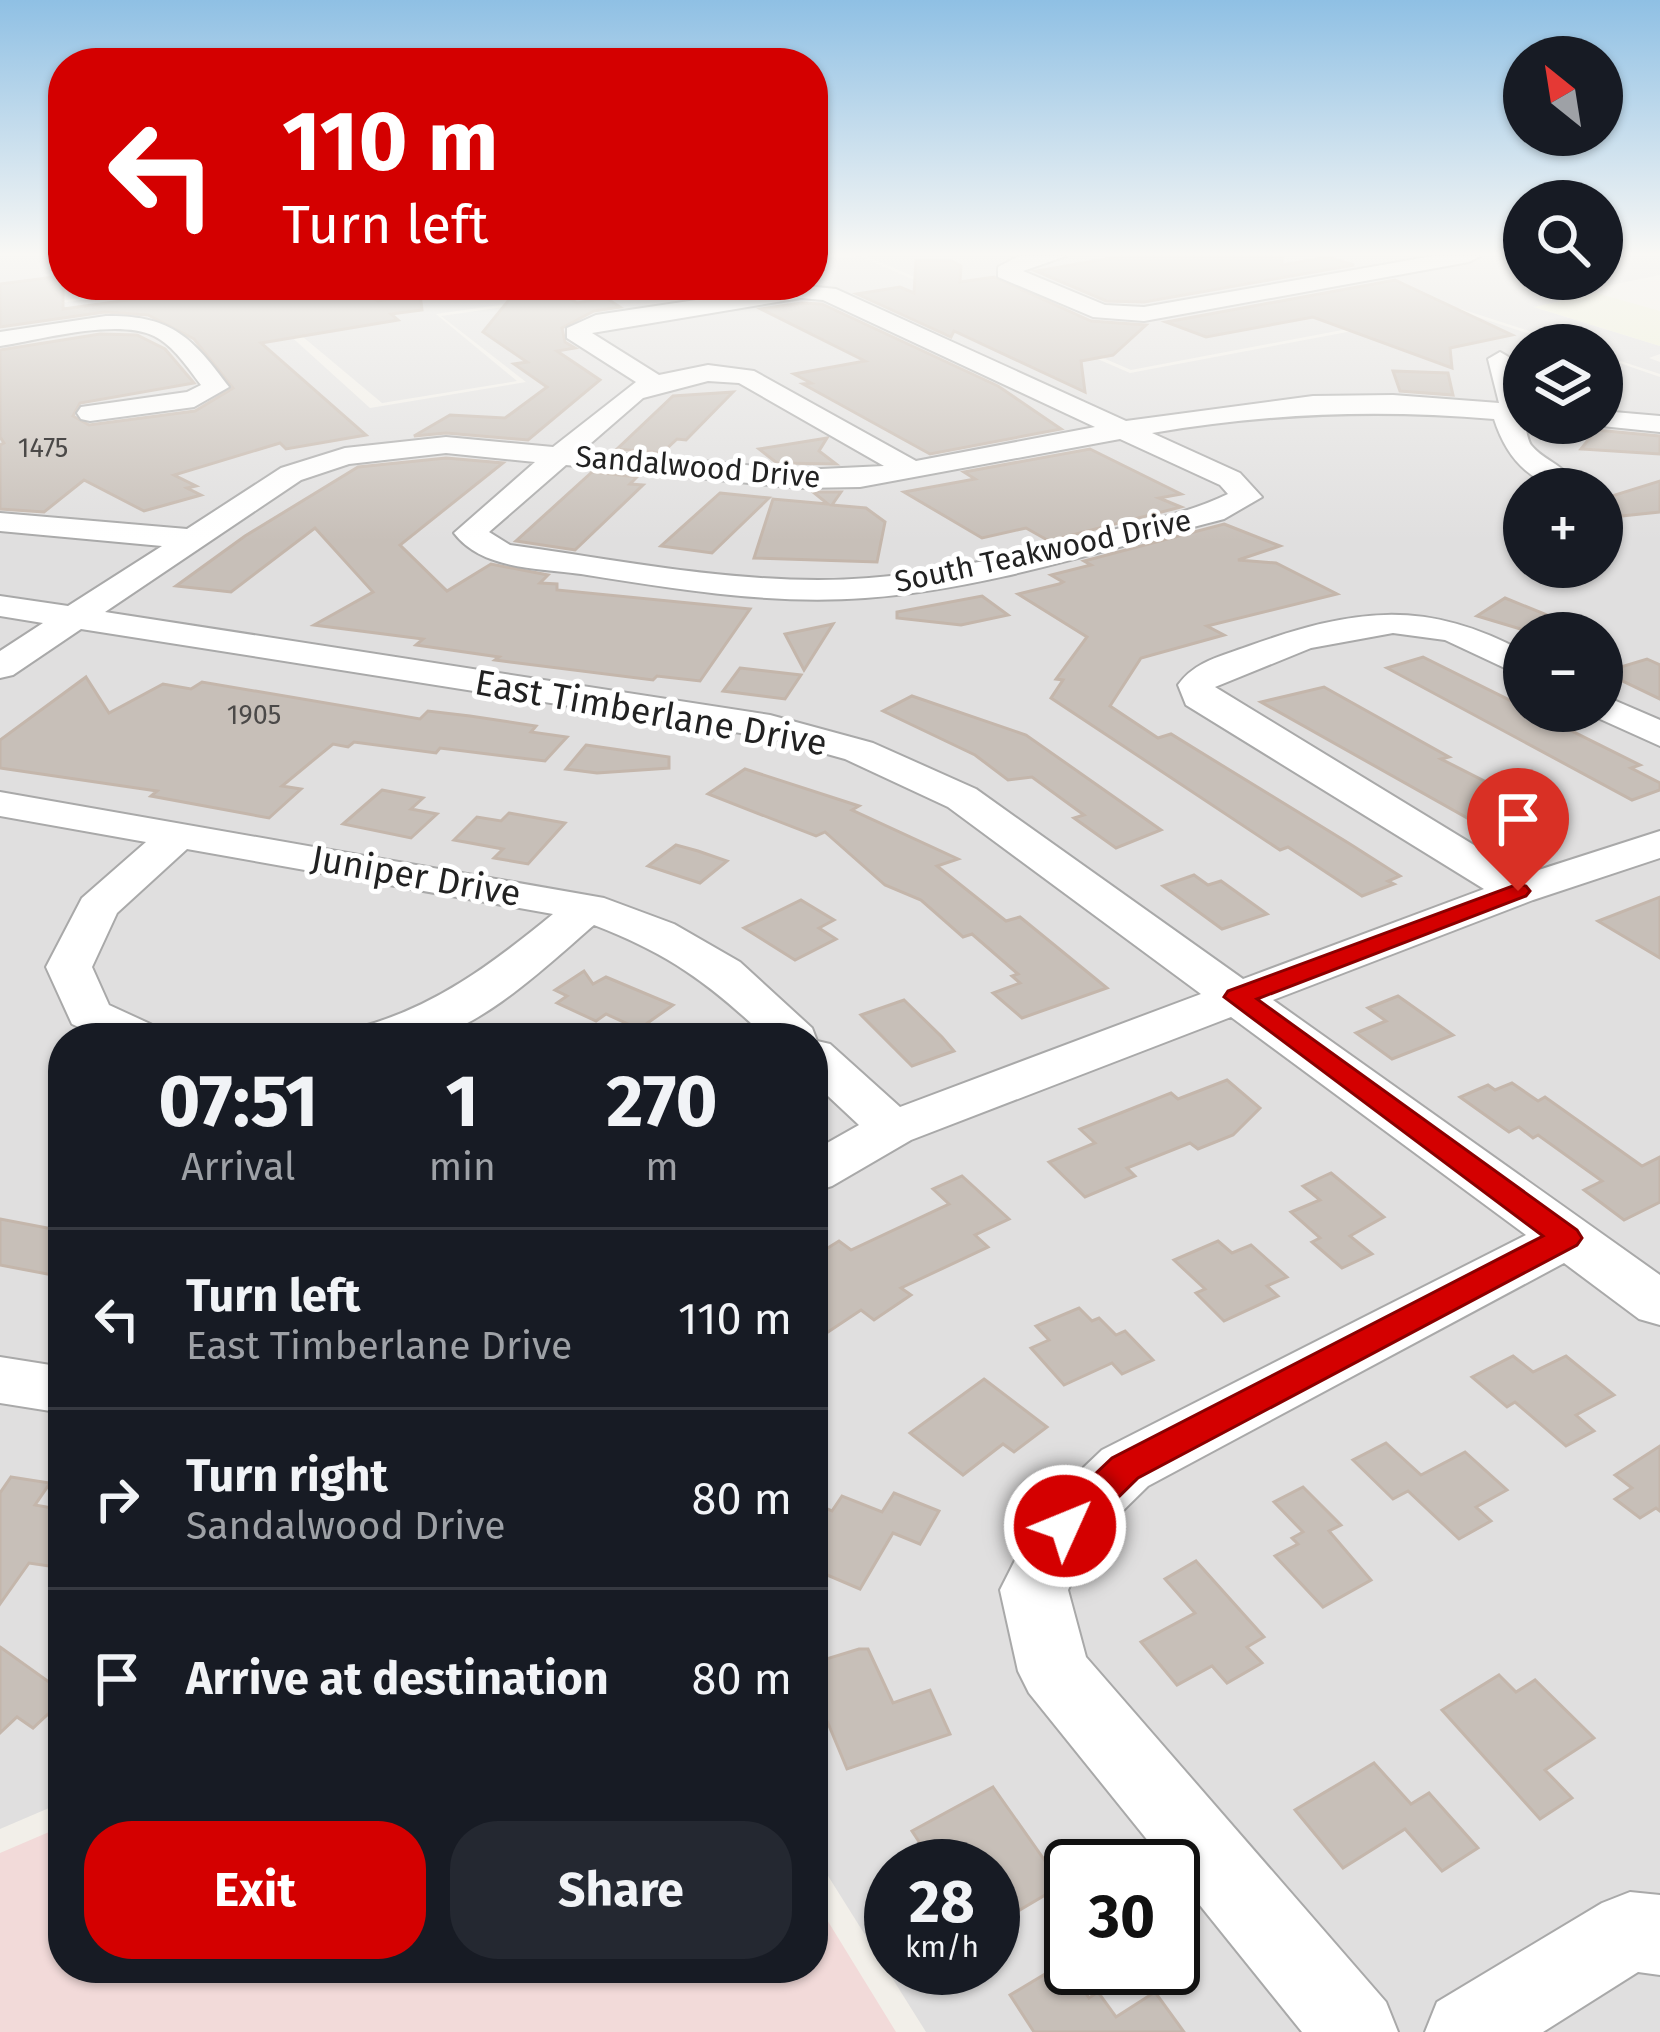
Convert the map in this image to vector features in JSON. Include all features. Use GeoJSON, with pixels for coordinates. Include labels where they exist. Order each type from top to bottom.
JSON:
{"type":"FeatureCollection","features":[{"type":"Feature","properties":{"kind":"street"},"geometry":{"type":"LineString","coordinates":[[90,413],[194,399],[217,387],[183,351]]}},
{"type":"Feature","properties":{"kind":"street"},"geometry":{"type":"LineString","coordinates":[[603,351],[655,382]]}},
{"type":"Feature","properties":{"kind":"street"},"geometry":{"type":"LineString","coordinates":[[953,351],[1130,431]]}},
{"type":"Feature","properties":{"kind":"street"},"geometry":{"type":"LineString","coordinates":[[1500,359],[1503,368]]}},
{"type":"Feature","properties":{"kind":"street"},"geometry":{"type":"LineString","coordinates":[[562,455],[634,392],[655,382],[707,373],[745,376],[914,471]]}},
{"type":"Feature","properties":{"kind":"street","name":"Sandalwood Drive"},"geometry":{"type":"LineString","coordinates":[[0,667],[291,474],[345,456],[446,445],[800,479],[860,478],[1316,404],[1403,403],[1503,411]]}},
{"type":"Feature","properties":{"kind":"street"},"geometry":{"type":"LineString","coordinates":[[1623,421],[1660,424]]}},
{"type":"Feature","properties":{"kind":"street","name":"South Teakwood Drive"},"geometry":{"type":"LineString","coordinates":[[562,455],[469,533],[501,553],[767,588],[864,588],[936,578],[1213,513],[1247,497],[1230,478],[1130,431]]}},
{"type":"Feature","properties":{"kind":"street"},"geometry":{"type":"LineString","coordinates":[[1517,444],[1545,468]]}},
{"type":"Feature","properties":{"kind":"street"},"geometry":{"type":"LineString","coordinates":[[0,522],[192,539]]}},
{"type":"Feature","properties":{"kind":"street","name":"East Timberlane Drive"},"geometry":{"type":"LineString","coordinates":[[0,606],[59,625],[260,661],[331,661],[770,726],[860,751],[962,798],[1660,1304]]}},
{"type":"Feature","properties":{"kind":"street"},"geometry":{"type":"LineString","coordinates":[[1503,656],[1458,633],[1417,623],[1377,622],[1208,673],[1196,685],[1199,698],[1518,891]]}},
{"type":"Feature","properties":{"kind":"street","name":"East Timberlane Drive"},"geometry":{"type":"LineString","coordinates":[[0,627],[59,625]]}},
{"type":"Feature","properties":{"kind":"street"},"geometry":{"type":"LineString","coordinates":[[1623,716],[1660,735]]}},
{"type":"Feature","properties":{"kind":"street","name":"Juniper Drive"},"geometry":{"type":"LineString","coordinates":[[0,804],[181,832],[588,908],[658,934],[724,972],[779,1023]]}},
{"type":"Feature","properties":{"kind":"street"},"geometry":{"type":"LineString","coordinates":[[109,1023],[89,1014],[69,968],[98,907],[181,832]]}},
{"type":"Feature","properties":{"kind":"street"},"geometry":{"type":"LineString","coordinates":[[828,1165],[892,1128],[1518,891],[1660,844]]}},
{"type":"Feature","properties":{"kind":"street"},"geometry":{"type":"LineString","coordinates":[[422,1023],[500,981],[588,908]]}},
{"type":"Feature","properties":{"kind":"street"},"geometry":{"type":"LineString","coordinates":[[828,1068],[892,1128]]}},
{"type":"Feature","properties":{"kind":"street"},"geometry":{"type":"LineString","coordinates":[[1356,2032],[1054,1671],[1034,1590],[1065,1526],[1125,1468],[1566,1238]]}},
{"type":"Feature","properties":{"kind":"street"},"geometry":{"type":"LineString","coordinates":[[0,1380],[48,1388]]}},
{"type":"Feature","properties":{"kind":"street"},"geometry":{"type":"LineString","coordinates":[[1467,2032],[1630,1931],[1660,1935]]}},
{"type":"Feature","properties":{"kind":"shaded area"},"geometry":{"type":"Polygon","coordinates":[[[0,351],[307,351],[370,408],[526,382],[486,351],[1079,351],[1130,373],[1248,351],[1503,351],[1503,444],[1623,444],[1623,364],[1660,377],[1660,2032],[926,2032],[903,1995],[1020,1995],[1020,1839],[864,1839],[864,1933],[828,1876],[828,1023],[48,1023],[48,1808],[0,1829],[0,351]]]}},
{"type":"Feature","properties":{"kind":"shaded area"},"geometry":{"type":"Polygon","coordinates":[[[320,351],[481,351],[517,381],[382,403],[320,351]]]}},
{"type":"Feature","properties":{"kind":"shaded area"},"geometry":{"type":"Polygon","coordinates":[[[1086,351],[1232,351],[1131,370],[1086,351]]]}},
{"type":"Feature","properties":{"kind":"shaded area"},"geometry":{"type":"Polygon","coordinates":[[[1623,351],[1660,351],[1649,358],[1660,362],[1660,374],[1623,362],[1623,351]]]}},
{"type":"Feature","properties":{"kind":"shaded area"},"geometry":{"type":"Polygon","coordinates":[[[48,1832],[48,1983],[828,1983],[828,1921],[864,1980],[864,1995],[873,1995],[896,2032],[0,2032],[0,1853],[48,1832]]]}},
{"type":"Feature","properties":{"kind":"building"},"geometry":{"type":"Polygon","coordinates":[[[0,351],[167,351],[194,383],[80,403],[73,416],[89,425],[195,411],[233,388],[203,351],[270,351],[366,435],[286,449],[280,443],[174,475],[196,486],[187,488],[201,495],[144,511],[84,480],[44,512],[0,509],[0,445],[4,443],[0,437],[0,351]]]}},
{"type":"Feature","properties":{"kind":"building"},"geometry":{"type":"Polygon","coordinates":[[[511,351],[558,351],[600,380],[528,440],[446,433],[414,436],[450,415],[505,418],[547,387],[514,364],[527,362],[511,351]]]}},
{"type":"Feature","properties":{"kind":"building"},"geometry":{"type":"Polygon","coordinates":[[[845,351],[923,351],[998,386],[1061,429],[930,454],[803,384],[811,383],[794,374],[865,361],[845,351]]]}},
{"type":"Feature","properties":{"kind":"building"},"geometry":{"type":"Polygon","coordinates":[[[997,351],[1118,351],[1081,361],[1085,392],[997,351]]]}},
{"type":"Feature","properties":{"kind":"building"},"geometry":{"type":"Polygon","coordinates":[[[1405,351],[1450,351],[1452,368],[1405,351]]]}},
{"type":"Feature","properties":{"kind":"building"},"geometry":{"type":"Polygon","coordinates":[[[1393,371],[1448,373],[1453,395],[1400,391],[1393,371]]]}},
{"type":"Feature","properties":{"kind":"building"},"geometry":{"type":"Polygon","coordinates":[[[733,392],[686,440],[677,439],[662,453],[617,449],[673,396],[733,392]]]}},
{"type":"Feature","properties":{"kind":"building"},"geometry":{"type":"Polygon","coordinates":[[[1623,433],[1660,436],[1660,454],[1581,449],[1585,444],[1623,444],[1623,433]]]}},
{"type":"Feature","properties":{"kind":"building"},"geometry":{"type":"Polygon","coordinates":[[[827,438],[819,451],[836,464],[777,463],[759,449],[827,438]]]}},
{"type":"Feature","properties":{"kind":"building"},"geometry":{"type":"Polygon","coordinates":[[[1090,449],[1181,494],[1159,498],[1181,507],[1049,541],[1026,528],[982,538],[904,492],[975,479],[964,472],[1090,449]]]}},
{"type":"Feature","properties":{"kind":"building"},"geometry":{"type":"Polygon","coordinates":[[[446,458],[503,463],[400,545],[447,591],[491,564],[548,575],[540,583],[557,584],[557,590],[750,609],[700,681],[657,676],[653,680],[495,660],[499,657],[416,645],[423,639],[314,625],[373,592],[315,528],[231,592],[176,586],[245,536],[358,467],[446,458]]]}},
{"type":"Feature","properties":{"kind":"building"},"geometry":{"type":"Polygon","coordinates":[[[592,472],[637,477],[630,484],[643,485],[575,550],[516,541],[592,472]]]}},
{"type":"Feature","properties":{"kind":"building"},"geometry":{"type":"Polygon","coordinates":[[[1660,481],[1660,512],[1623,516],[1623,492],[1660,481]]]}},
{"type":"Feature","properties":{"kind":"building"},"geometry":{"type":"Polygon","coordinates":[[[813,492],[841,492],[832,505],[866,508],[885,522],[877,562],[754,558],[773,499],[828,504],[813,492]]]}},
{"type":"Feature","properties":{"kind":"building"},"geometry":{"type":"Polygon","coordinates":[[[720,493],[769,498],[712,553],[661,546],[720,493]]]}},
{"type":"Feature","properties":{"kind":"building"},"geometry":{"type":"Polygon","coordinates":[[[1224,524],[1280,546],[1238,560],[1276,563],[1337,594],[1207,626],[1224,635],[1141,658],[1110,706],[1158,738],[1171,734],[1350,844],[1400,876],[1388,881],[1394,884],[1362,896],[1288,847],[1280,850],[1051,698],[1063,680],[1056,679],[1087,637],[1018,594],[1063,582],[1051,575],[1091,565],[1084,561],[1224,524]]]}},
{"type":"Feature","properties":{"kind":"building"},"geometry":{"type":"Polygon","coordinates":[[[982,596],[1008,615],[961,625],[897,618],[897,612],[982,596]]]}},
{"type":"Feature","properties":{"kind":"building"},"geometry":{"type":"Polygon","coordinates":[[[1505,598],[1540,612],[1503,612],[1503,624],[1477,616],[1505,598]]]}},
{"type":"Feature","properties":{"kind":"building"},"geometry":{"type":"Polygon","coordinates":[[[833,624],[804,670],[785,634],[833,624]]]}},
{"type":"Feature","properties":{"kind":"building"},"geometry":{"type":"Polygon","coordinates":[[[1423,657],[1503,697],[1503,730],[1387,668],[1423,657]]]}},
{"type":"Feature","properties":{"kind":"building"},"geometry":{"type":"Polygon","coordinates":[[[1647,659],[1660,665],[1660,699],[1623,681],[1623,666],[1647,659]]]}},
{"type":"Feature","properties":{"kind":"building"},"geometry":{"type":"Polygon","coordinates":[[[740,668],[801,675],[785,699],[723,691],[740,668]]]}},
{"type":"Feature","properties":{"kind":"building"},"geometry":{"type":"Polygon","coordinates":[[[86,677],[109,713],[163,684],[191,689],[202,682],[420,719],[428,711],[470,716],[536,726],[531,732],[567,737],[545,761],[440,748],[436,753],[354,742],[348,747],[333,744],[282,786],[301,789],[269,818],[151,796],[157,791],[0,768],[0,740],[86,677]]]}},
{"type":"Feature","properties":{"kind":"building"},"geometry":{"type":"Polygon","coordinates":[[[1324,687],[1449,757],[1441,759],[1549,814],[1539,818],[1555,826],[1517,839],[1486,821],[1478,824],[1261,702],[1324,687]]]}},
{"type":"Feature","properties":{"kind":"building"},"geometry":{"type":"Polygon","coordinates":[[[912,696],[1026,735],[1161,830],[1116,848],[1074,818],[1084,815],[1032,777],[1008,780],[975,755],[883,711],[912,696]]]}},
{"type":"Feature","properties":{"kind":"building"},"geometry":{"type":"Polygon","coordinates":[[[1506,732],[1574,732],[1640,765],[1631,768],[1660,783],[1660,790],[1632,800],[1506,732]]]}},
{"type":"Feature","properties":{"kind":"building"},"geometry":{"type":"Polygon","coordinates":[[[586,745],[669,757],[669,768],[597,773],[566,769],[586,745]]]}},
{"type":"Feature","properties":{"kind":"building"},"geometry":{"type":"Polygon","coordinates":[[[745,769],[859,806],[852,810],[958,859],[937,866],[1006,921],[1020,917],[1107,988],[1022,1018],[993,993],[1020,983],[1012,976],[1018,974],[972,934],[963,937],[921,900],[885,885],[825,832],[816,836],[708,794],[745,769]]]}},
{"type":"Feature","properties":{"kind":"building"},"geometry":{"type":"Polygon","coordinates":[[[382,790],[423,798],[411,809],[437,814],[411,838],[343,824],[382,790]]]}},
{"type":"Feature","properties":{"kind":"building"},"geometry":{"type":"Polygon","coordinates":[[[509,813],[565,823],[528,864],[494,858],[503,849],[454,840],[477,817],[501,821],[509,813]]]}},
{"type":"Feature","properties":{"kind":"building"},"geometry":{"type":"Polygon","coordinates":[[[676,845],[727,861],[700,883],[648,866],[676,845]]]}},
{"type":"Feature","properties":{"kind":"building"},"geometry":{"type":"Polygon","coordinates":[[[1194,875],[1208,885],[1221,881],[1267,914],[1222,929],[1163,886],[1194,875]]]}},
{"type":"Feature","properties":{"kind":"building"},"geometry":{"type":"Polygon","coordinates":[[[1660,897],[1660,958],[1598,921],[1660,897]]]}},
{"type":"Feature","properties":{"kind":"building"},"geometry":{"type":"Polygon","coordinates":[[[801,900],[834,920],[819,928],[836,939],[795,960],[744,928],[801,900]]]}},
{"type":"Feature","properties":{"kind":"building"},"geometry":{"type":"Polygon","coordinates":[[[584,971],[593,984],[606,977],[673,1005],[648,1023],[626,1023],[606,1014],[596,1021],[557,1003],[567,996],[555,990],[584,971]]]}},
{"type":"Feature","properties":{"kind":"building"},"geometry":{"type":"Polygon","coordinates":[[[1398,996],[1453,1035],[1392,1059],[1356,1033],[1386,1021],[1368,1008],[1398,996]]]}},
{"type":"Feature","properties":{"kind":"building"},"geometry":{"type":"Polygon","coordinates":[[[904,1000],[954,1051],[912,1066],[861,1015],[904,1000]]]}},
{"type":"Feature","properties":{"kind":"building"},"geometry":{"type":"Polygon","coordinates":[[[1227,1080],[1260,1108],[1233,1135],[1198,1149],[1190,1143],[1127,1168],[1135,1176],[1085,1197],[1049,1162],[1095,1143],[1080,1129],[1171,1093],[1178,1099],[1227,1080]]]}},
{"type":"Feature","properties":{"kind":"building"},"geometry":{"type":"Polygon","coordinates":[[[1512,1083],[1538,1101],[1545,1097],[1642,1166],[1660,1157],[1660,1202],[1624,1220],[1584,1190],[1602,1181],[1538,1135],[1533,1138],[1519,1127],[1509,1132],[1460,1097],[1488,1085],[1495,1090],[1512,1083]]]}},
{"type":"Feature","properties":{"kind":"building"},"geometry":{"type":"Polygon","coordinates":[[[1331,1173],[1384,1217],[1350,1236],[1372,1254],[1342,1268],[1312,1242],[1320,1238],[1291,1212],[1320,1200],[1303,1186],[1331,1173]]]}},
{"type":"Feature","properties":{"kind":"building"},"geometry":{"type":"Polygon","coordinates":[[[962,1176],[1009,1219],[975,1235],[988,1247],[901,1288],[911,1295],[874,1320],[861,1310],[828,1332],[828,1248],[839,1241],[851,1250],[949,1204],[933,1189],[962,1176]]]}},
{"type":"Feature","properties":{"kind":"building"},"geometry":{"type":"Polygon","coordinates":[[[0,1219],[48,1228],[48,1274],[0,1265],[0,1219]]]}},
{"type":"Feature","properties":{"kind":"building"},"geometry":{"type":"Polygon","coordinates":[[[1218,1241],[1232,1253],[1251,1245],[1287,1277],[1267,1286],[1278,1296],[1224,1321],[1196,1293],[1205,1289],[1174,1260],[1218,1241]]]}},
{"type":"Feature","properties":{"kind":"building"},"geometry":{"type":"Polygon","coordinates":[[[1079,1308],[1092,1321],[1099,1318],[1116,1335],[1125,1331],[1153,1360],[1122,1374],[1112,1363],[1064,1385],[1031,1348],[1049,1340],[1036,1326],[1079,1308]]]}},
{"type":"Feature","properties":{"kind":"building"},"geometry":{"type":"Polygon","coordinates":[[[1513,1356],[1533,1372],[1566,1356],[1614,1395],[1576,1415],[1594,1431],[1566,1446],[1515,1402],[1507,1407],[1472,1377],[1513,1356]]]}},
{"type":"Feature","properties":{"kind":"building"},"geometry":{"type":"Polygon","coordinates":[[[984,1379],[1047,1427],[1014,1452],[1003,1444],[963,1475],[910,1433],[984,1379]]]}},
{"type":"Feature","properties":{"kind":"building"},"geometry":{"type":"Polygon","coordinates":[[[1386,1443],[1421,1475],[1465,1452],[1507,1490],[1476,1507],[1491,1521],[1459,1539],[1408,1491],[1393,1499],[1353,1460],[1386,1443]]]}},
{"type":"Feature","properties":{"kind":"building"},"geometry":{"type":"Polygon","coordinates":[[[1660,1446],[1660,1511],[1656,1508],[1640,1518],[1615,1499],[1632,1488],[1615,1475],[1660,1446]]]}},
{"type":"Feature","properties":{"kind":"building"},"geometry":{"type":"Polygon","coordinates":[[[11,1477],[48,1483],[35,1505],[48,1507],[48,1566],[29,1563],[0,1604],[0,1493],[11,1477]]]}},
{"type":"Feature","properties":{"kind":"building"},"geometry":{"type":"Polygon","coordinates":[[[1303,1487],[1341,1525],[1329,1531],[1371,1580],[1323,1607],[1275,1556],[1298,1544],[1292,1538],[1303,1532],[1274,1502],[1303,1487]]]}},
{"type":"Feature","properties":{"kind":"building"},"geometry":{"type":"Polygon","coordinates":[[[894,1493],[939,1511],[920,1544],[893,1533],[860,1589],[828,1575],[828,1509],[832,1511],[842,1496],[882,1512],[894,1493]]]}},
{"type":"Feature","properties":{"kind":"building"},"geometry":{"type":"Polygon","coordinates":[[[1196,1561],[1264,1637],[1247,1647],[1262,1663],[1227,1683],[1212,1666],[1177,1685],[1141,1642],[1195,1613],[1165,1579],[1196,1561]]]}},
{"type":"Feature","properties":{"kind":"building"},"geometry":{"type":"Polygon","coordinates":[[[0,1647],[48,1681],[48,1714],[33,1728],[17,1717],[0,1733],[0,1647]]]}},
{"type":"Feature","properties":{"kind":"building"},"geometry":{"type":"Polygon","coordinates":[[[868,1649],[893,1703],[930,1690],[950,1734],[847,1769],[828,1723],[828,1658],[868,1649]]]}},
{"type":"Feature","properties":{"kind":"building"},"geometry":{"type":"Polygon","coordinates":[[[1499,1675],[1516,1692],[1535,1680],[1594,1738],[1545,1770],[1572,1798],[1540,1819],[1442,1710],[1499,1675]]]}},
{"type":"Feature","properties":{"kind":"building"},"geometry":{"type":"Polygon","coordinates":[[[1374,1763],[1411,1804],[1429,1793],[1478,1848],[1442,1871],[1405,1829],[1343,1868],[1295,1810],[1374,1763]]]}},
{"type":"Feature","properties":{"kind":"building"},"geometry":{"type":"Polygon","coordinates":[[[993,1787],[1044,1859],[1044,1896],[1020,1910],[1020,1839],[917,1839],[912,1831],[993,1787]]]}},
{"type":"Feature","properties":{"kind":"building"},"geometry":{"type":"Polygon","coordinates":[[[1044,1975],[1044,1995],[1100,1995],[1116,2017],[1157,1995],[1184,2032],[1034,2032],[1010,1995],[1020,1995],[1020,1989],[1044,1975]]]}},
{"type":"Feature","properties":{"kind":"route"},"geometry":{"type":"LineString","coordinates":[[1065,1526],[1125,1468],[1566,1238],[1237,997],[1518,891]]}}]}
